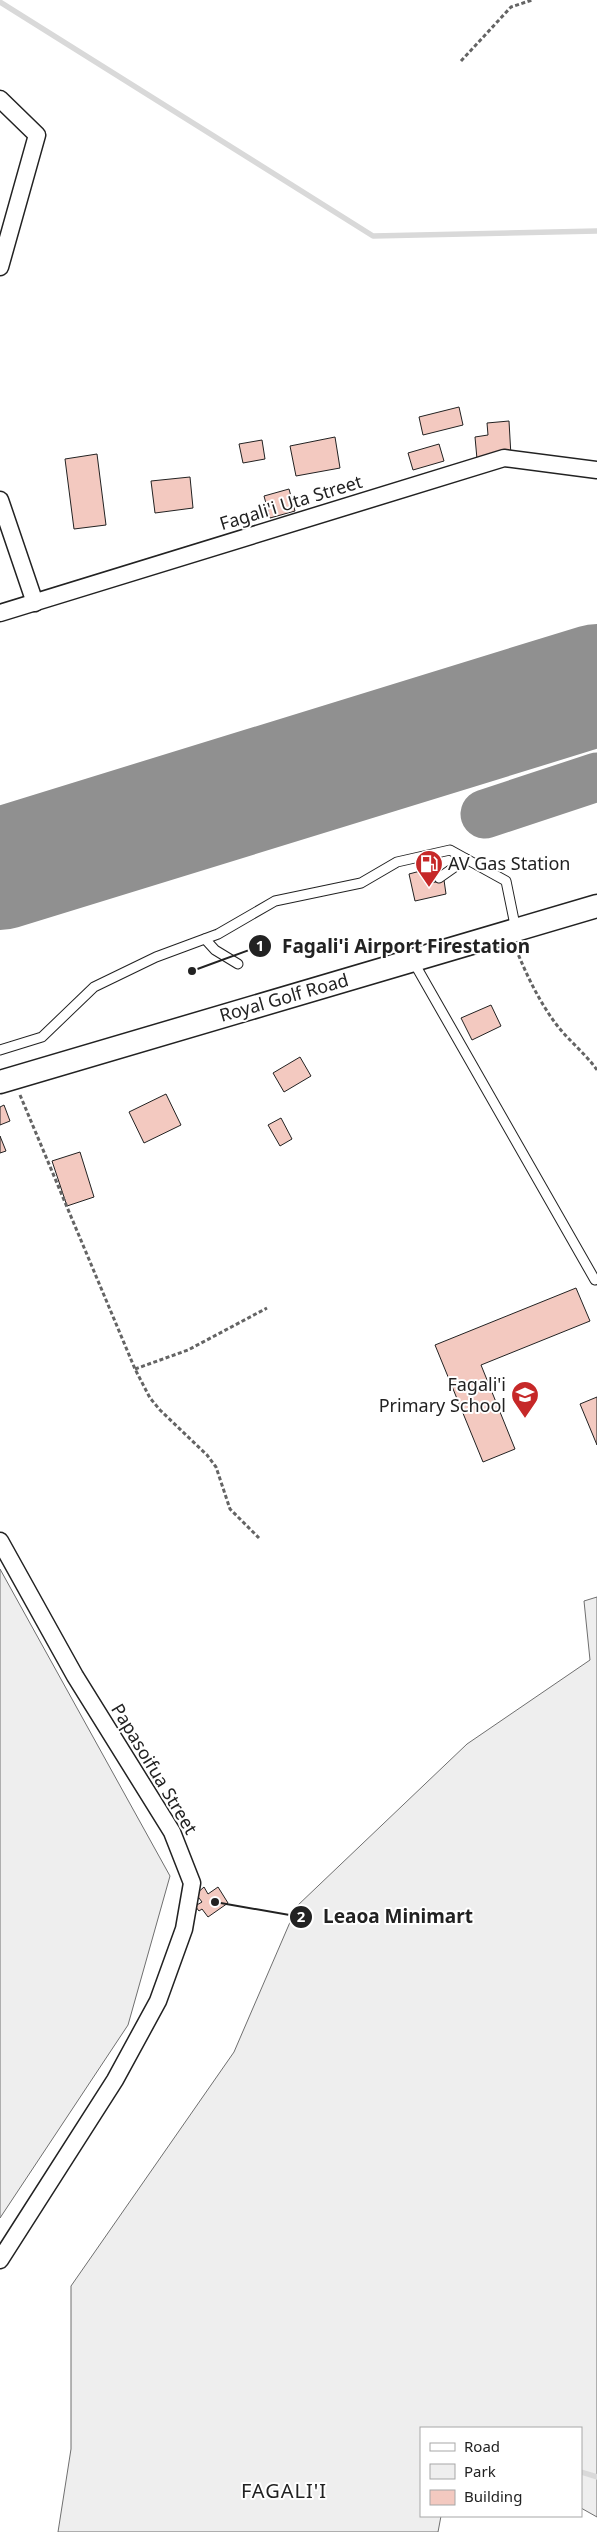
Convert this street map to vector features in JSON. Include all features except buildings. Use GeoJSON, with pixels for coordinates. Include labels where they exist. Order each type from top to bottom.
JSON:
{"type":"FeatureCollection","features":[{"type":"Feature","properties":{"kind":"main road","name":"Royal Golf Road"},"geometry":{"type":"LineString","coordinates":[[6,1080],[597,906]]}},
{"type":"Feature","properties":{"kind":"street"},"geometry":{"type":"LineString","coordinates":[[0,99],[37,135],[0,267]]}},
{"type":"Feature","properties":{"kind":"street","name":"Fagali'i Uta Street"},"geometry":{"type":"LineString","coordinates":[[0,613],[504,458],[597,470]]}},
{"type":"Feature","properties":{"kind":"street"},"geometry":{"type":"LineString","coordinates":[[0,500],[35,602]]}},
{"type":"Feature","properties":{"kind":"street","name":"Papasoifua Street"},"geometry":{"type":"LineString","coordinates":[[0,1541],[75,1676],[172,1832],[192,1883],[184,1929],[158,2001],[115,2080],[0,2260]]}},
{"type":"Feature","properties":{"kind":"lane"},"geometry":{"type":"LineString","coordinates":[[0,1050],[42,1037],[94,987],[156,957],[218,934],[275,901],[361,884],[396,862],[450,850],[506,881],[513,931]]}},
{"type":"Feature","properties":{"kind":"lane"},"geometry":{"type":"LineString","coordinates":[[439,878],[466,859]]}},
{"type":"Feature","properties":{"kind":"lane"},"geometry":{"type":"LineString","coordinates":[[205,939],[215,950],[238,964]]}},
{"type":"Feature","properties":{"kind":"lane"},"geometry":{"type":"LineString","coordinates":[[412,961],[596,1280]]}},
{"type":"Feature","properties":{"kind":"path"},"geometry":{"type":"LineString","coordinates":[[462,62],[511,7],[532,0]]}},
{"type":"Feature","properties":{"kind":"path"},"geometry":{"type":"LineString","coordinates":[[513,931],[532,986],[557,1025],[576,1044],[597,1070]]}},
{"type":"Feature","properties":{"kind":"path"},"geometry":{"type":"LineString","coordinates":[[6,1080],[135,1369],[150,1398],[207,1455],[216,1467],[230,1509],[259,1538]]}},
{"type":"Feature","properties":{"kind":"path"},"geometry":{"type":"LineString","coordinates":[[135,1369],[188,1350],[267,1308]]}},
{"type":"Feature","properties":{"kind":"green space"},"geometry":{"type":"Polygon","coordinates":[[[0,1569],[170,1876],[128,2025],[0,2218],[0,1569]]]}},
{"type":"Feature","properties":{"kind":"green space"},"geometry":{"type":"Polygon","coordinates":[[[597,1597],[597,2517],[582,2509],[582,2427],[420,2427],[420,2517],[441,2517],[438,2532],[58,2532],[71,2449],[71,2286],[234,2052],[297,1906],[467,1744],[590,1660],[584,1601],[597,1597]]]}},
{"type":"Feature","properties":{"kind":"waterway"},"geometry":{"type":"LineString","coordinates":[[0,2],[373,236],[597,231]]}},
{"type":"Feature","properties":{"kind":"waterway"},"geometry":{"type":"LineString","coordinates":[[582,2472],[597,2477]]}},
{"type":"Feature","properties":{"kind":"taxiway"},"geometry":{"type":"LineString","coordinates":[[485,814],[597,777]]}},
{"type":"Feature","properties":{"kind":"runway"},"geometry":{"type":"LineString","coordinates":[[0,869],[597,685]]}},
{"type":"Feature","properties":{"kind":"place","name":"AV Gas Station"},"geometry":{"type":"Point","coordinates":[429,888]}},
{"type":"Feature","properties":{"kind":"place","name":"Fagali'i Airport Firestation"},"geometry":{"type":"Point","coordinates":[192,971]}},
{"type":"Feature","properties":{"kind":"place","name":"Fagali'i Primary School"},"geometry":{"type":"Point","coordinates":[525,1419]}},
{"type":"Feature","properties":{"kind":"place","name":"Leaoa Minimart"},"geometry":{"type":"Point","coordinates":[215,1902]}},
{"type":"Feature","properties":{"kind":"district","name":"FAGALI'I"},"geometry":{"type":"Point","coordinates":[284,2491]}}]}
